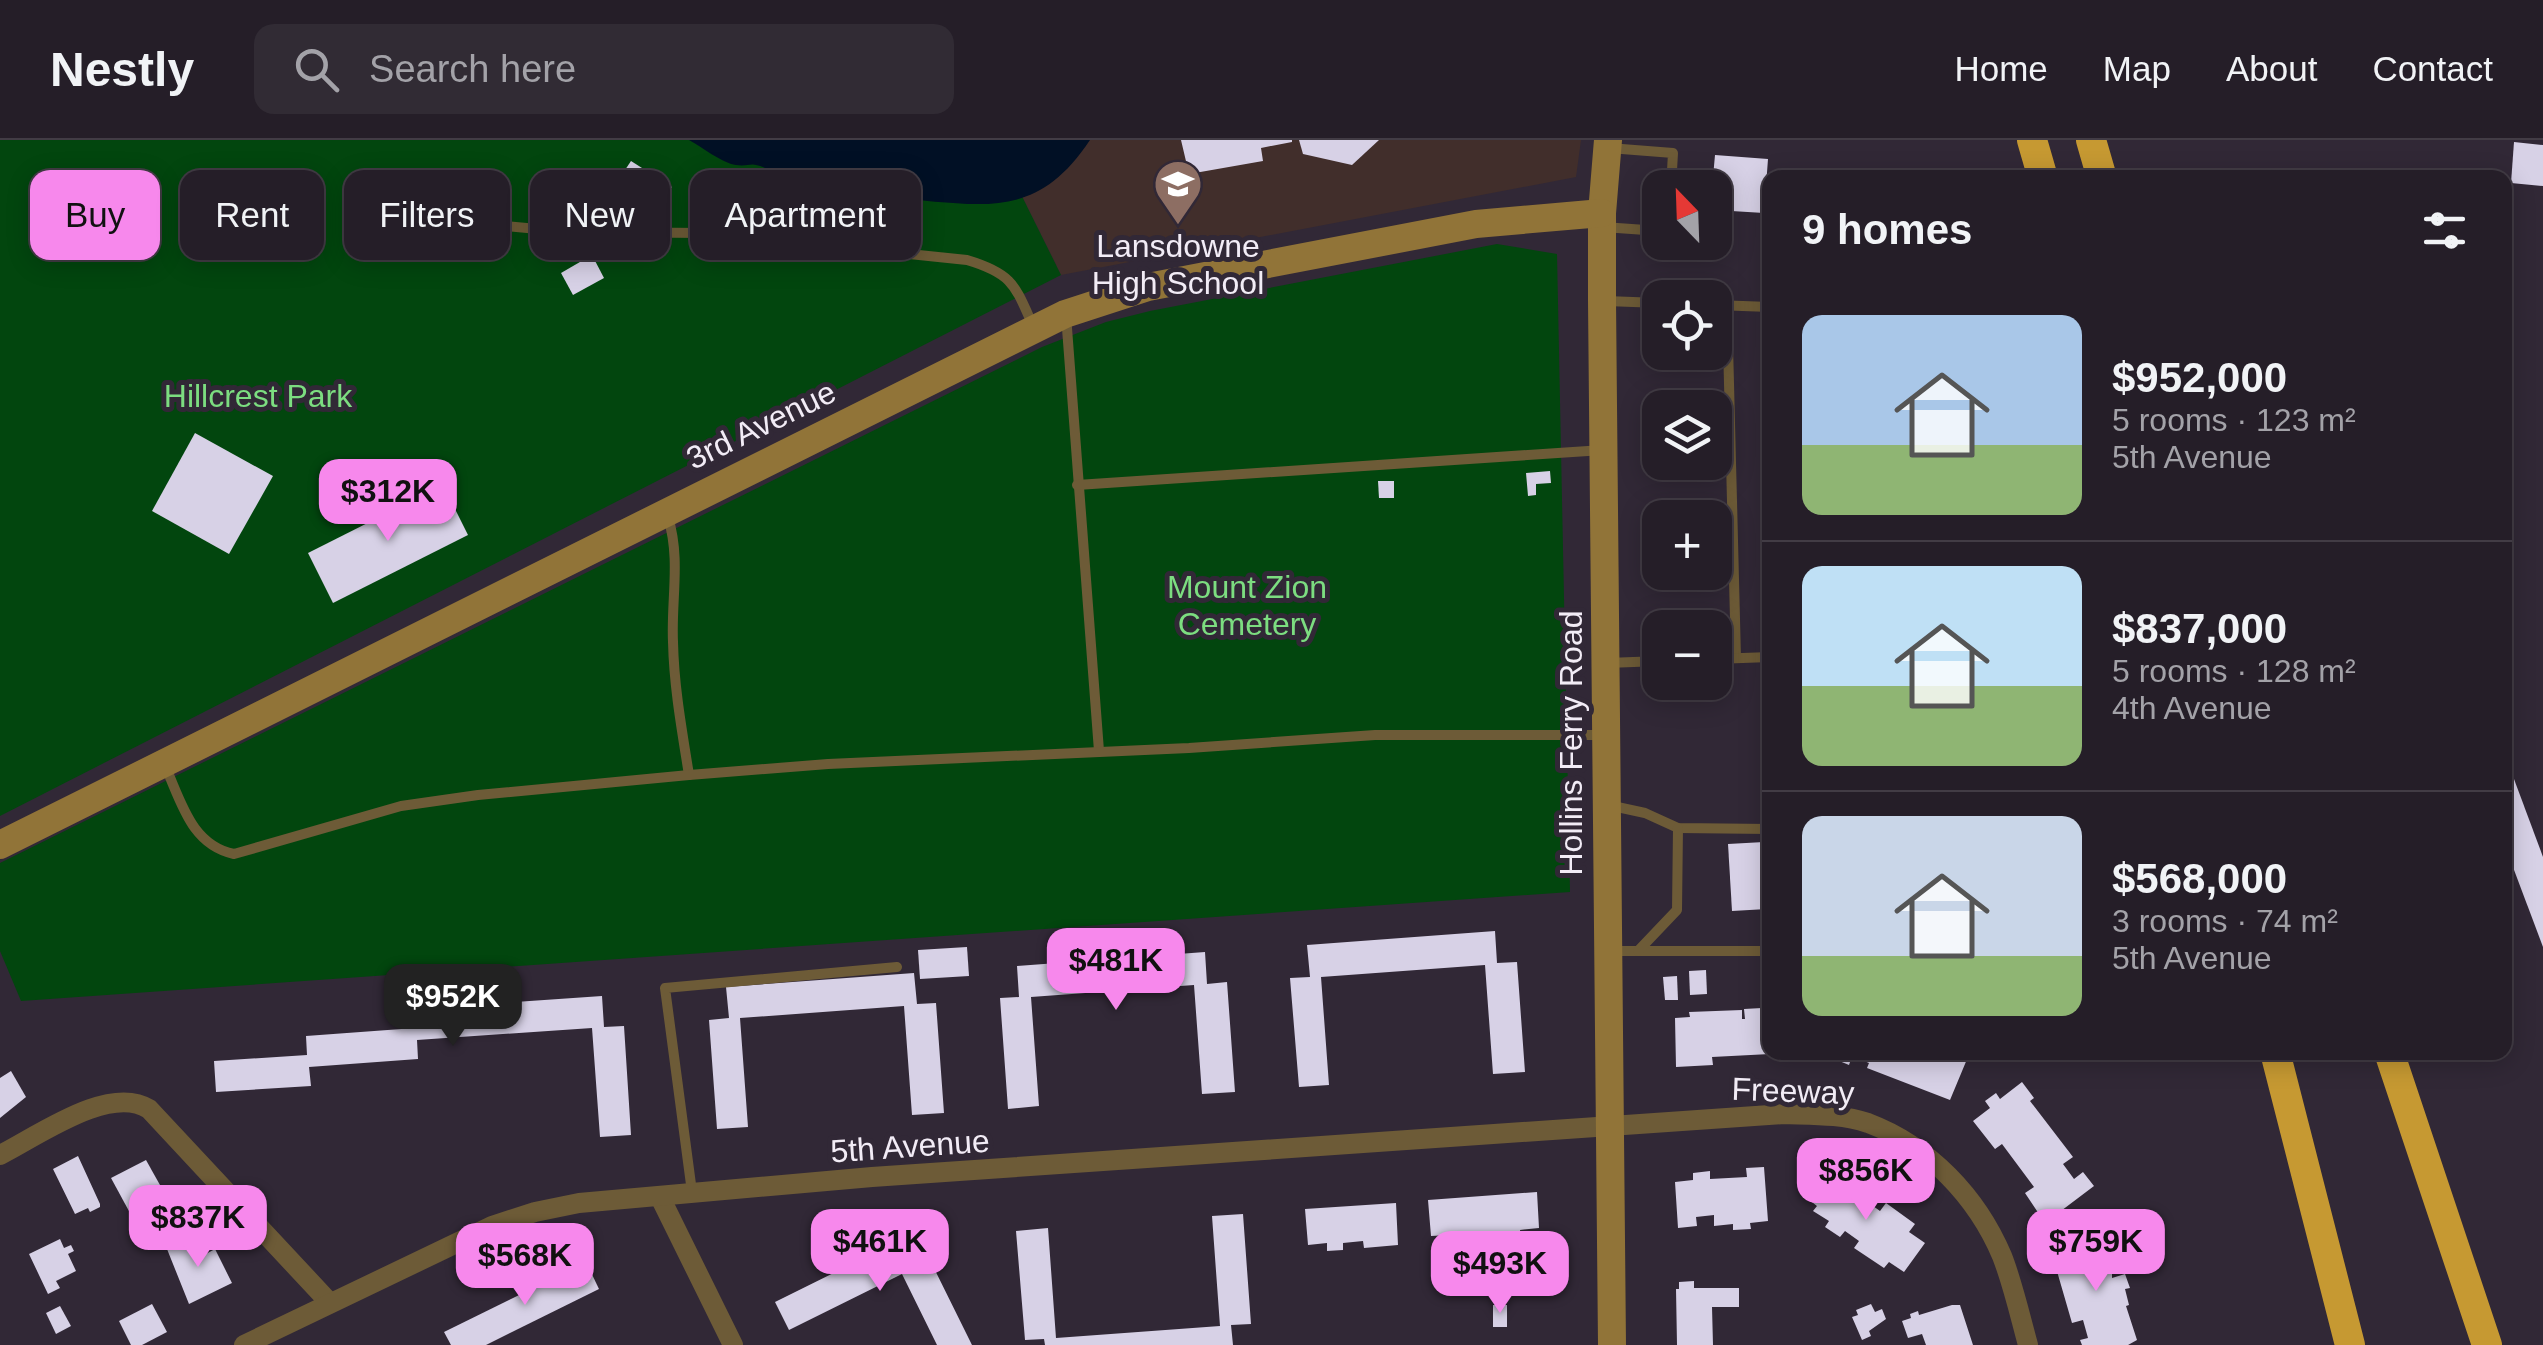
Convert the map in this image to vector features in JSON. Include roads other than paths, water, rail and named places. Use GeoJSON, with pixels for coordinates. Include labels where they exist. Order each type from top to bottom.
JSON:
{"type":"FeatureCollection","features":[{"type":"Feature","properties":{"kind":"highway"},"geometry":{"type":"LineString","coordinates":[[2032,140],[2041,170]]}},
{"type":"Feature","properties":{"kind":"highway"},"geometry":{"type":"LineString","coordinates":[[2091,140],[2100,170]]}},
{"type":"Feature","properties":{"kind":"highway"},"geometry":{"type":"LineString","coordinates":[[2277,1060],[2350,1345]]}},
{"type":"Feature","properties":{"kind":"highway"},"geometry":{"type":"LineString","coordinates":[[2392,1060],[2487,1345]]}},
{"type":"Feature","properties":{"kind":"street","name":"Hollins Ferry Road"},"geometry":{"type":"LineString","coordinates":[[1608,144],[1602,220],[1602,301],[1612,1345]]}},
{"type":"Feature","properties":{"kind":"street","name":"3rd Avenue"},"geometry":{"type":"LineString","coordinates":[[0,845],[1066,314],[1148,287],[1457,228],[1550,216],[1602,220]]}},
{"type":"Feature","properties":{"kind":"street"},"geometry":{"type":"LineString","coordinates":[[0,1155],[86,1111],[122,1100],[137,1102],[149,1109],[329,1302]]}},
{"type":"Feature","properties":{"kind":"street","name":"Freeway"},"geometry":{"type":"LineString","coordinates":[[1609,1124],[1784,1114],[1832,1116],[1868,1123],[1936,1164],[1966,1192],[2004,1260],[2028,1345]]}},
{"type":"Feature","properties":{"kind":"street","name":"5th Avenue"},"geometry":{"type":"LineString","coordinates":[[244,1345],[466,1237],[520,1216],[579,1204],[692,1192],[1609,1124]]}},
{"type":"Feature","properties":{"kind":"street"},"geometry":{"type":"LineString","coordinates":[[660,1197],[732,1345]]}},
{"type":"Feature","properties":{"kind":"lane"},"geometry":{"type":"LineString","coordinates":[[1608,144],[1672,152],[1671,170]]}},
{"type":"Feature","properties":{"kind":"lane"},"geometry":{"type":"LineString","coordinates":[[1602,220],[1642,228]]}},
{"type":"Feature","properties":{"kind":"lane"},"geometry":{"type":"LineString","coordinates":[[510,226],[570,232],[708,233],[966,260],[1006,276],[1035,329]]}},
{"type":"Feature","properties":{"kind":"lane"},"geometry":{"type":"LineString","coordinates":[[1602,301],[1642,302]]}},
{"type":"Feature","properties":{"kind":"lane"},"geometry":{"type":"LineString","coordinates":[[1732,305],[1762,307]]}},
{"type":"Feature","properties":{"kind":"lane"},"geometry":{"type":"LineString","coordinates":[[1066,314],[1099,752]]}},
{"type":"Feature","properties":{"kind":"lane"},"geometry":{"type":"LineString","coordinates":[[1724,370],[1736,658]]}},
{"type":"Feature","properties":{"kind":"lane"},"geometry":{"type":"LineString","coordinates":[[1077,485],[1604,450]]}},
{"type":"Feature","properties":{"kind":"lane"},"geometry":{"type":"LineString","coordinates":[[666,512],[676,551],[672,639],[689,775]]}},
{"type":"Feature","properties":{"kind":"lane"},"geometry":{"type":"LineString","coordinates":[[1732,658],[1762,657]]}},
{"type":"Feature","properties":{"kind":"lane"},"geometry":{"type":"LineString","coordinates":[[1606,663],[1642,662]]}},
{"type":"Feature","properties":{"kind":"lane"},"geometry":{"type":"LineString","coordinates":[[164,763],[195,830],[215,850],[234,854],[400,806],[478,794],[689,775],[1375,735],[1606,735]]}},
{"type":"Feature","properties":{"kind":"lane"},"geometry":{"type":"LineString","coordinates":[[1607,805],[1645,813],[1678,828],[1762,829]]}},
{"type":"Feature","properties":{"kind":"lane"},"geometry":{"type":"LineString","coordinates":[[1638,951],[1677,910],[1678,828]]}},
{"type":"Feature","properties":{"kind":"lane"},"geometry":{"type":"LineString","coordinates":[[1608,951],[1762,951]]}},
{"type":"Feature","properties":{"kind":"lane"},"geometry":{"type":"LineString","coordinates":[[692,1192],[665,988],[896,966]]}},
{"type":"Feature","properties":{"kind":"water"},"geometry":{"type":"Polygon","coordinates":[[[689,140],[1090,140],[1069,167],[1047,186],[1000,203],[921,200],[921,170],[768,170],[756,165],[730,164],[689,140]]]}},
{"type":"Feature","properties":{"kind":"place","name":"Lansdowne High School"},"geometry":{"type":"Point","coordinates":[1178,226]}},
{"type":"Feature","properties":{"kind":"park label","name":"Hillcrest Park"},"geometry":{"type":"Point","coordinates":[258,396]}},
{"type":"Feature","properties":{"kind":"park label","name":"Mount Zion Cemetery"},"geometry":{"type":"Point","coordinates":[1247,606]}}]}
